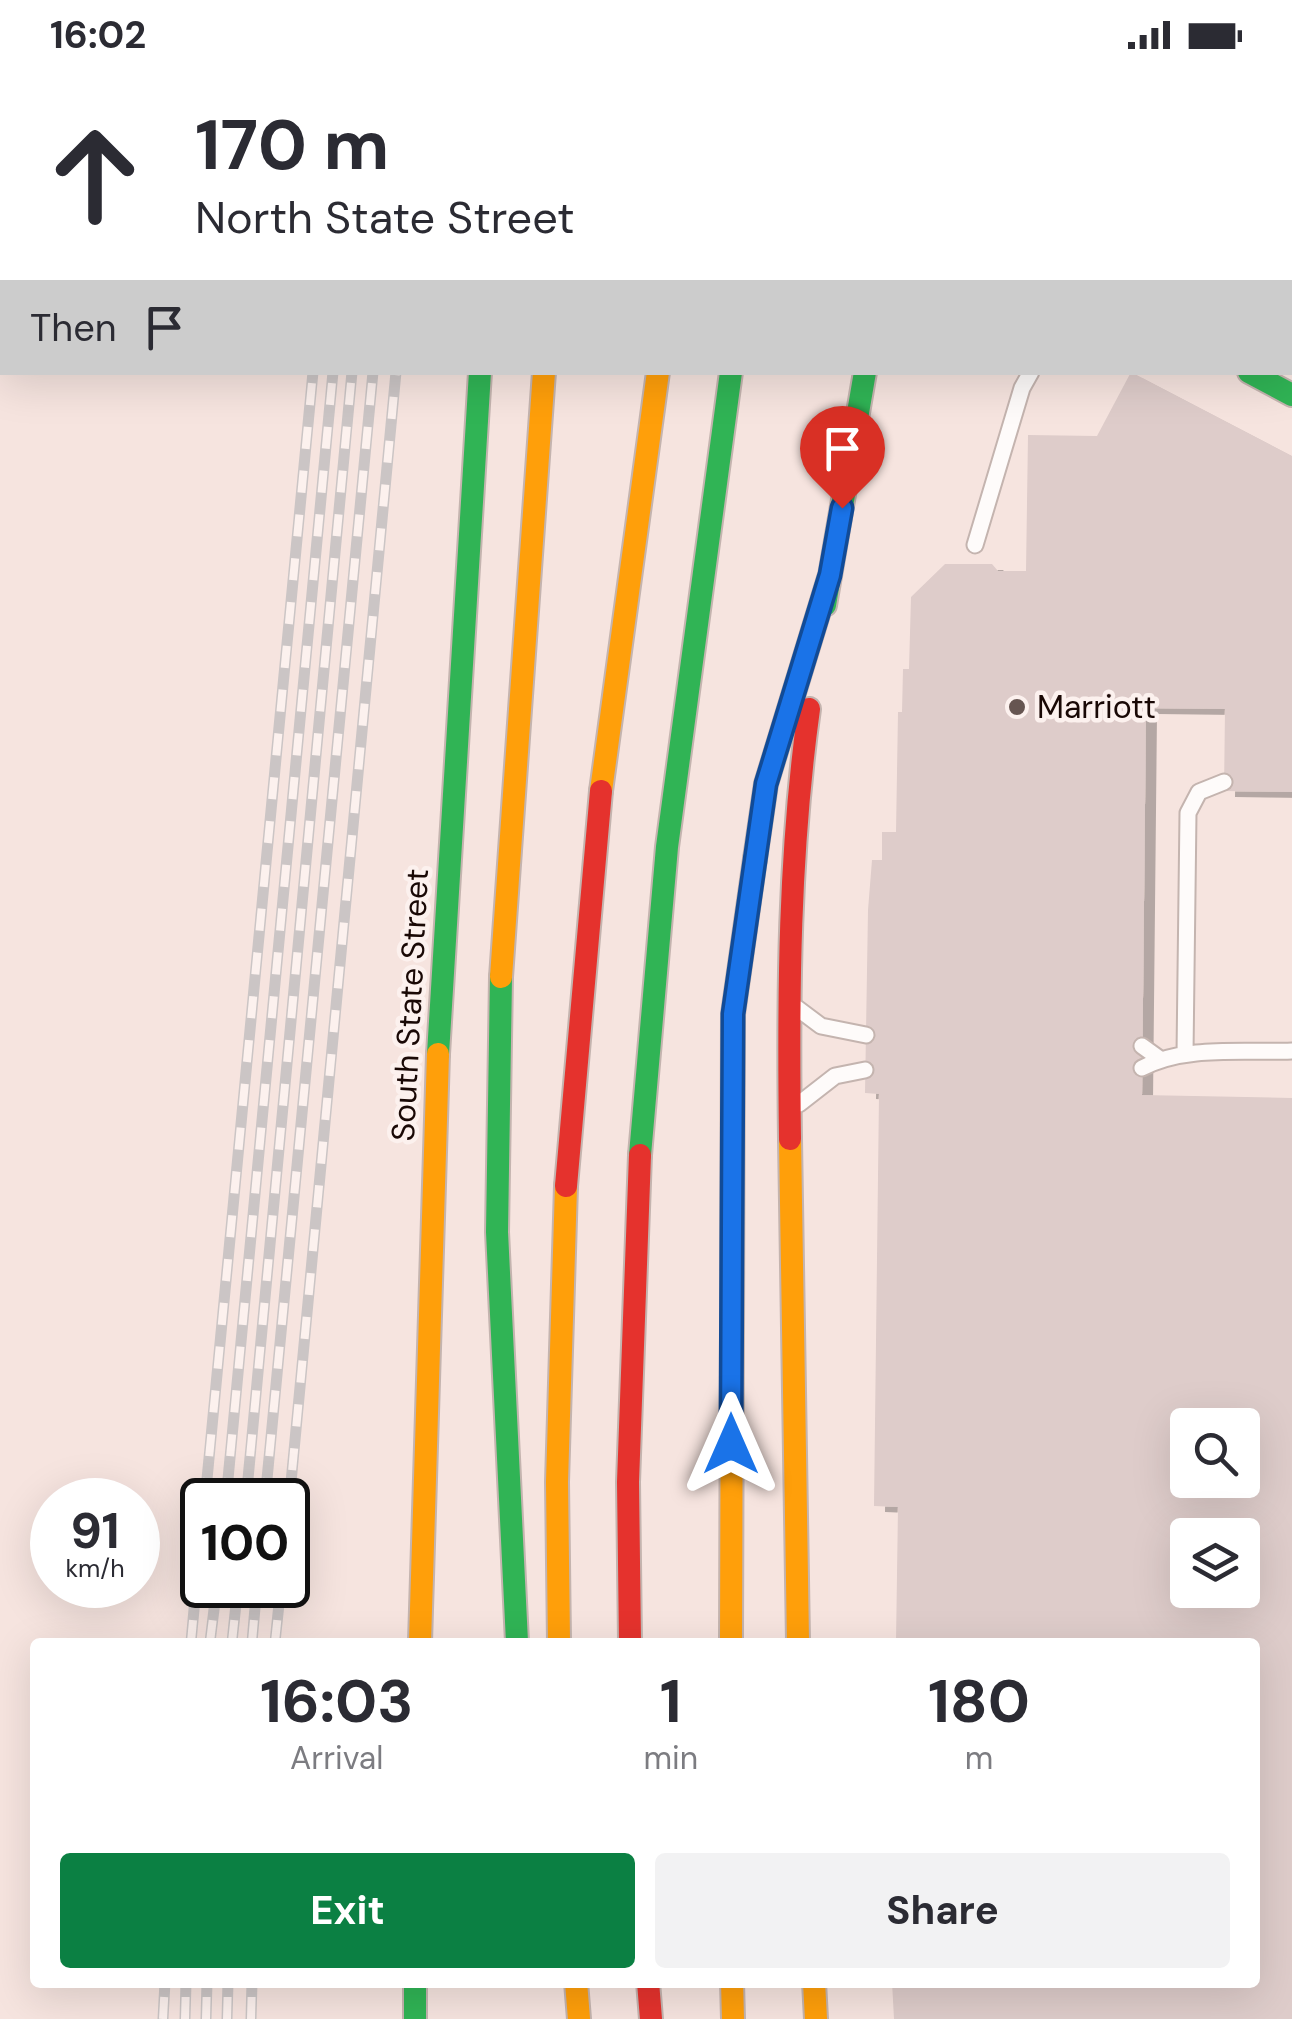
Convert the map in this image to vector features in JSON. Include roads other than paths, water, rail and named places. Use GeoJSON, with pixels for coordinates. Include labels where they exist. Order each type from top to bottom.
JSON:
{"type":"FeatureCollection","features":[{"type":"Feature","properties":{"kind":"main road","name":"South State Street"},"geometry":{"type":"LineString","coordinates":[[420,1638],[435,1128],[480,375]]}},
{"type":"Feature","properties":{"kind":"main road"},"geometry":{"type":"LineString","coordinates":[[516,1638],[501,1376],[496,1154],[516,772],[544,375]]}},
{"type":"Feature","properties":{"kind":"main road"},"geometry":{"type":"LineString","coordinates":[[559,1638],[559,1365],[571,1089],[606,724],[658,375]]}},
{"type":"Feature","properties":{"kind":"main road"},"geometry":{"type":"LineString","coordinates":[[630,1638],[630,1352],[652,970],[679,716],[731,375]]}},
{"type":"Feature","properties":{"kind":"main road"},"geometry":{"type":"LineString","coordinates":[[798,1638],[788,1000],[794,816],[830,575],[865,375]]}},
{"type":"Feature","properties":{"kind":"main road"},"geometry":{"type":"LineString","coordinates":[[1255,375],[1292,395]]}},
{"type":"Feature","properties":{"kind":"main road"},"geometry":{"type":"LineString","coordinates":[[731,1638],[733,1014],[766,784],[830,575]]}},
{"type":"Feature","properties":{"kind":"main road"},"geometry":{"type":"LineString","coordinates":[[415,1988],[415,2019]]}},
{"type":"Feature","properties":{"kind":"main road"},"geometry":{"type":"LineString","coordinates":[[575,1988],[578,2014]]}},
{"type":"Feature","properties":{"kind":"main road"},"geometry":{"type":"LineString","coordinates":[[648,1988],[651,2019]]}},
{"type":"Feature","properties":{"kind":"main road"},"geometry":{"type":"LineString","coordinates":[[732,1988],[732,2019]]}},
{"type":"Feature","properties":{"kind":"main road"},"geometry":{"type":"LineString","coordinates":[[814,1988],[816,2019]]}},
{"type":"Feature","properties":{"kind":"lane"},"geometry":{"type":"LineString","coordinates":[[975,545],[1022,388],[1029,375]]}},
{"type":"Feature","properties":{"kind":"lane"},"geometry":{"type":"LineString","coordinates":[[1185,1054],[1188,812],[1199,792],[1224,782]]}},
{"type":"Feature","properties":{"kind":"lane"},"geometry":{"type":"LineString","coordinates":[[788,1000],[821,1026],[866,1035]]}},
{"type":"Feature","properties":{"kind":"lane"},"geometry":{"type":"LineString","coordinates":[[1142,1046],[1160,1058]]}},
{"type":"Feature","properties":{"kind":"lane"},"geometry":{"type":"LineString","coordinates":[[1142,1068],[1160,1058],[1185,1054],[1292,1051]]}},
{"type":"Feature","properties":{"kind":"lane"},"geometry":{"type":"LineString","coordinates":[[790,1114],[810,1092],[835,1076],[865,1070]]}},
{"type":"Feature","properties":{"kind":"railway"},"geometry":{"type":"LineString","coordinates":[[207,1478],[313,375]]}},
{"type":"Feature","properties":{"kind":"railway"},"geometry":{"type":"LineString","coordinates":[[228,1478],[333,375]]}},
{"type":"Feature","properties":{"kind":"railway"},"geometry":{"type":"LineString","coordinates":[[248,1478],[352,375]]}},
{"type":"Feature","properties":{"kind":"railway"},"geometry":{"type":"LineString","coordinates":[[267,1478],[373,375]]}},
{"type":"Feature","properties":{"kind":"railway"},"geometry":{"type":"LineString","coordinates":[[291,1478],[396,375]]}},
{"type":"Feature","properties":{"kind":"railway"},"geometry":{"type":"LineString","coordinates":[[191,1638],[194,1608]]}},
{"type":"Feature","properties":{"kind":"railway"},"geometry":{"type":"LineString","coordinates":[[210,1638],[214,1608]]}},
{"type":"Feature","properties":{"kind":"railway"},"geometry":{"type":"LineString","coordinates":[[232,1638],[236,1608]]}},
{"type":"Feature","properties":{"kind":"railway"},"geometry":{"type":"LineString","coordinates":[[252,1638],[255,1608]]}},
{"type":"Feature","properties":{"kind":"railway"},"geometry":{"type":"LineString","coordinates":[[275,1638],[279,1608]]}},
{"type":"Feature","properties":{"kind":"railway"},"geometry":{"type":"LineString","coordinates":[[163,2019],[165,1988]]}},
{"type":"Feature","properties":{"kind":"railway"},"geometry":{"type":"LineString","coordinates":[[185,2019],[186,1988]]}},
{"type":"Feature","properties":{"kind":"railway"},"geometry":{"type":"LineString","coordinates":[[206,2019],[207,1988]]}},
{"type":"Feature","properties":{"kind":"railway"},"geometry":{"type":"LineString","coordinates":[[227,2019],[228,1988]]}},
{"type":"Feature","properties":{"kind":"railway"},"geometry":{"type":"LineString","coordinates":[[251,2019],[252,1988]]}},
{"type":"Feature","properties":{"kind":"place","name":"Marriott"},"geometry":{"type":"Point","coordinates":[1017,707]}}]}
